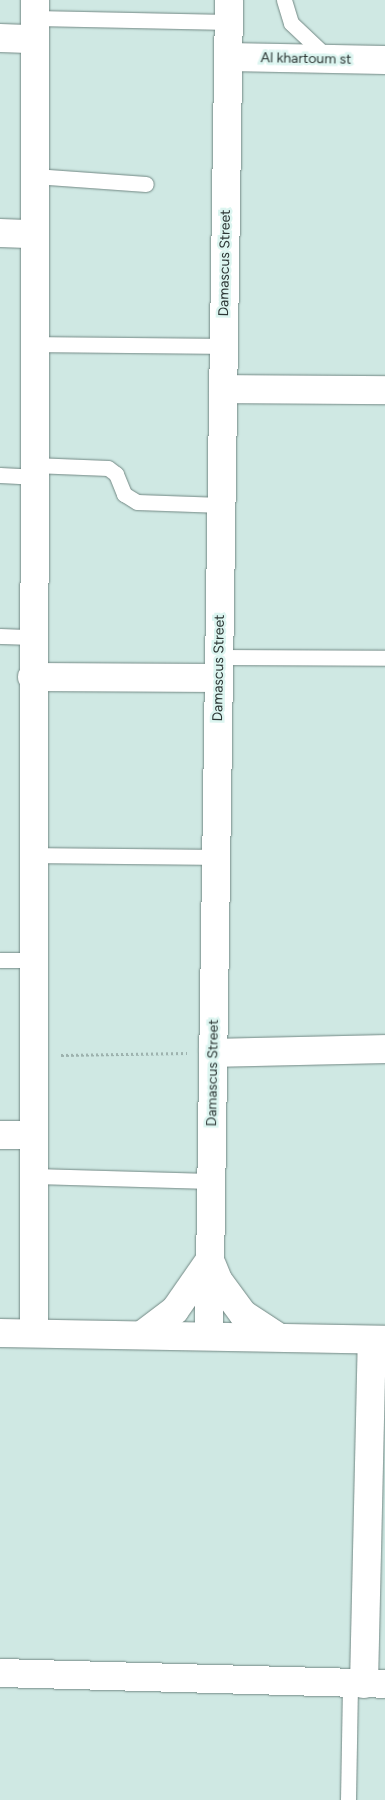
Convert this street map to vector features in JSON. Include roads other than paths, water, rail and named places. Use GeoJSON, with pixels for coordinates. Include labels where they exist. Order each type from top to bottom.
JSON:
{"type":"FeatureCollection","features":[{"type":"Feature","properties":{"kind":"street","name":"Damascus Street"},"geometry":{"type":"LineString","coordinates":[[209,1336],[229,11]]}},
{"type":"Feature","properties":{"kind":"street"},"geometry":{"type":"LineString","coordinates":[[0,38],[35,19],[32,638],[34,1333]]}},
{"type":"Feature","properties":{"kind":"street","name":"Al khartoum st"},"geometry":{"type":"LineString","coordinates":[[228,57],[385,60]]}},
{"type":"Feature","properties":{"kind":"street"},"geometry":{"type":"LineString","coordinates":[[0,233],[34,234]]}},
{"type":"Feature","properties":{"kind":"street"},"geometry":{"type":"LineString","coordinates":[[223,389],[385,390]]}},
{"type":"Feature","properties":{"kind":"street"},"geometry":{"type":"LineString","coordinates":[[32,677],[219,667]]}},
{"type":"Feature","properties":{"kind":"street"},"geometry":{"type":"LineString","coordinates":[[214,1053],[385,1049]]}},
{"type":"Feature","properties":{"kind":"street"},"geometry":{"type":"LineString","coordinates":[[0,1134],[33,1135]]}},
{"type":"Feature","properties":{"kind":"street"},"geometry":{"type":"LineString","coordinates":[[142,1335],[175,1310],[210,1260]]}},
{"type":"Feature","properties":{"kind":"street"},"geometry":{"type":"LineString","coordinates":[[210,1260],[218,1280],[243,1314],[278,1338]]}},
{"type":"Feature","properties":{"kind":"street"},"geometry":{"type":"LineString","coordinates":[[0,1333],[378,1340],[366,1683],[0,1674]]}},
{"type":"Feature","properties":{"kind":"lane"},"geometry":{"type":"LineString","coordinates":[[284,0],[292,23],[329,59]]}},
{"type":"Feature","properties":{"kind":"lane"},"geometry":{"type":"LineString","coordinates":[[35,19],[229,11]]}},
{"type":"Feature","properties":{"kind":"lane"},"geometry":{"type":"LineString","coordinates":[[34,176],[146,184]]}},
{"type":"Feature","properties":{"kind":"lane"},"geometry":{"type":"LineString","coordinates":[[33,344],[224,346]]}},
{"type":"Feature","properties":{"kind":"lane"},"geometry":{"type":"LineString","coordinates":[[0,475],[33,471],[108,468],[116,474],[124,494],[137,502],[222,505]]}},
{"type":"Feature","properties":{"kind":"lane"},"geometry":{"type":"LineString","coordinates":[[0,636],[32,638]]}},
{"type":"Feature","properties":{"kind":"lane"},"geometry":{"type":"LineString","coordinates":[[219,667],[385,658]]}},
{"type":"Feature","properties":{"kind":"lane"},"geometry":{"type":"LineString","coordinates":[[32,856],[216,857]]}},
{"type":"Feature","properties":{"kind":"lane"},"geometry":{"type":"LineString","coordinates":[[0,960],[32,960]]}},
{"type":"Feature","properties":{"kind":"lane"},"geometry":{"type":"LineString","coordinates":[[33,1176],[212,1181]]}},
{"type":"Feature","properties":{"kind":"lane"},"geometry":{"type":"LineString","coordinates":[[348,1800],[366,1683]]}}]}
